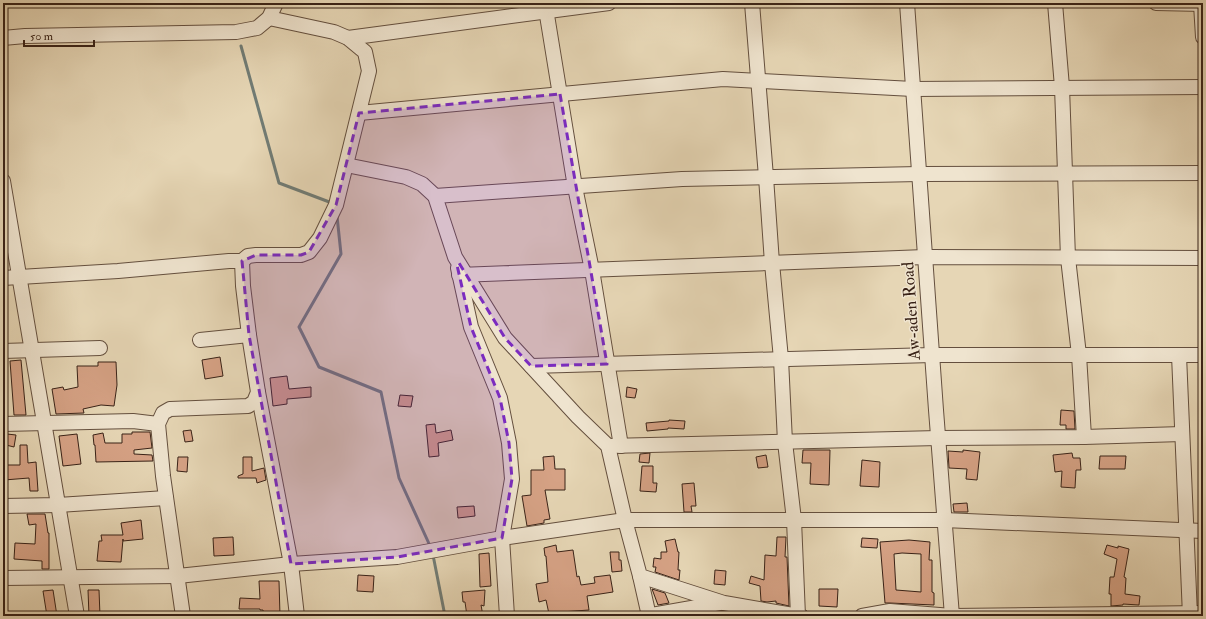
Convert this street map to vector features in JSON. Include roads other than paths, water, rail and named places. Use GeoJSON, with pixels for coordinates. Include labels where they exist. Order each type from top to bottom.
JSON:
{"type":"FeatureCollection","features":[{"type":"Feature","properties":{"kind":"street"},"geometry":{"type":"LineString","coordinates":[[3,38],[25,36],[236,32],[257,28],[269,18],[276,3]]}},
{"type":"Feature","properties":{"kind":"street"},"geometry":{"type":"LineString","coordinates":[[348,38],[545,7],[609,3]]}},
{"type":"Feature","properties":{"kind":"street"},"geometry":{"type":"LineString","coordinates":[[640,576],[724,603],[799,616],[794,520],[786,442],[781,359],[752,3]]}},
{"type":"Feature","properties":{"kind":"street","name":"Aw-aden Road"},"geometry":{"type":"LineString","coordinates":[[907,3],[952,616]]}},
{"type":"Feature","properties":{"kind":"street"},"geometry":{"type":"LineString","coordinates":[[1055,3],[1062,88],[1068,258],[1079,355],[1084,437]]}},
{"type":"Feature","properties":{"kind":"street"},"geometry":{"type":"LineString","coordinates":[[1156,3],[1202,4],[1203,37]]}},
{"type":"Feature","properties":{"kind":"street"},"geometry":{"type":"LineString","coordinates":[[545,7],[592,270],[607,364],[614,446],[625,520],[640,576],[648,616],[724,603]]}},
{"type":"Feature","properties":{"kind":"street"},"geometry":{"type":"LineString","coordinates":[[3,278],[242,261],[248,256],[301,255],[309,252],[320,238],[336,205],[369,71],[365,52],[348,38],[334,32],[269,18]]}},
{"type":"Feature","properties":{"kind":"street"},"geometry":{"type":"LineString","coordinates":[[359,113],[723,79],[913,88],[1203,86]]}},
{"type":"Feature","properties":{"kind":"street"},"geometry":{"type":"LineString","coordinates":[[346,165],[406,177],[422,184],[435,196],[455,257],[463,274],[506,338],[578,417],[614,446],[1182,434]]}},
{"type":"Feature","properties":{"kind":"street"},"geometry":{"type":"LineString","coordinates":[[435,196],[682,179],[919,174],[1203,173]]}},
{"type":"Feature","properties":{"kind":"street"},"geometry":{"type":"LineString","coordinates":[[3,181],[5,201],[77,616]]}},
{"type":"Feature","properties":{"kind":"street"},"geometry":{"type":"LineString","coordinates":[[463,274],[925,257],[1203,258]]}},
{"type":"Feature","properties":{"kind":"street"},"geometry":{"type":"LineString","coordinates":[[242,261],[243,286],[249,335],[258,392],[291,564],[297,616]]}},
{"type":"Feature","properties":{"kind":"street"},"geometry":{"type":"LineString","coordinates":[[463,274],[471,327],[500,398],[509,443],[512,479],[502,538],[507,616]]}},
{"type":"Feature","properties":{"kind":"street"},"geometry":{"type":"LineString","coordinates":[[200,340],[249,335]]}},
{"type":"Feature","properties":{"kind":"street"},"geometry":{"type":"LineString","coordinates":[[3,351],[100,348]]}},
{"type":"Feature","properties":{"kind":"street"},"geometry":{"type":"LineString","coordinates":[[531,366],[932,355],[1203,355]]}},
{"type":"Feature","properties":{"kind":"street"},"geometry":{"type":"LineString","coordinates":[[862,616],[890,611],[952,616],[1194,614],[1186,530],[1179,355]]}},
{"type":"Feature","properties":{"kind":"street"},"geometry":{"type":"LineString","coordinates":[[183,616],[163,476],[158,424],[163,413],[170,409],[248,406],[254,402],[258,392]]}},
{"type":"Feature","properties":{"kind":"street"},"geometry":{"type":"LineString","coordinates":[[3,424],[133,421],[158,424]]}},
{"type":"Feature","properties":{"kind":"street"},"geometry":{"type":"LineString","coordinates":[[3,506],[58,505],[166,498]]}},
{"type":"Feature","properties":{"kind":"street"},"geometry":{"type":"LineString","coordinates":[[3,578],[178,576],[291,564],[397,557],[502,538],[625,520],[944,520],[1203,531]]}},
{"type":"Feature","properties":{"kind":"waterway"},"geometry":{"type":"LineString","coordinates":[[241,46],[279,183],[332,203]]}},
{"type":"Feature","properties":{"kind":"waterway"},"geometry":{"type":"LineString","coordinates":[[337,216],[341,254],[299,327],[319,367],[381,392],[399,478],[431,548]]}},
{"type":"Feature","properties":{"kind":"waterway"},"geometry":{"type":"LineString","coordinates":[[433,555],[445,616]]}}]}
